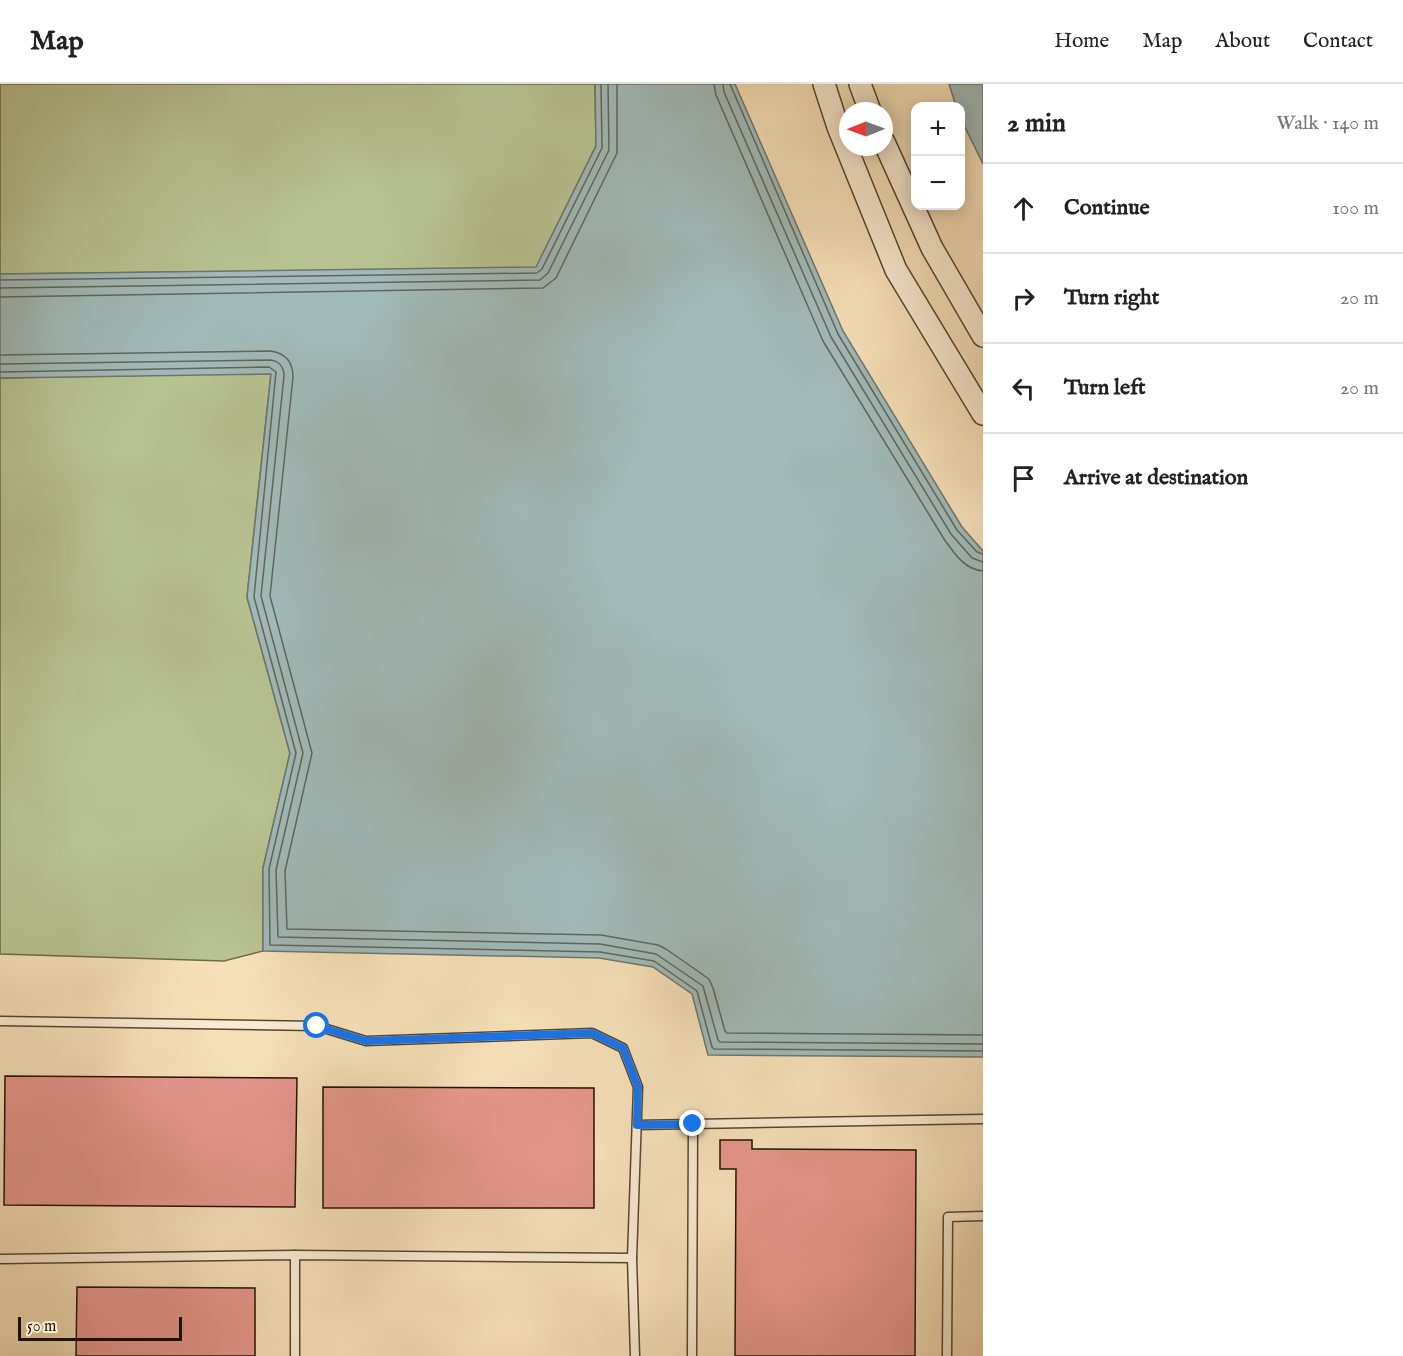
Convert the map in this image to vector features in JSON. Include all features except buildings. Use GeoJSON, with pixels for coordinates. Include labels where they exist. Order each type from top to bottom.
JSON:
{"type":"FeatureCollection","features":[{"type":"Feature","properties":{"kind":"street"},"geometry":{"type":"LineString","coordinates":[[824,84],[838,127],[896,270],[983,414]]}},
{"type":"Feature","properties":{"kind":"street"},"geometry":{"type":"LineString","coordinates":[[861,84],[867,102]]}},
{"type":"Feature","properties":{"kind":"street"},"geometry":{"type":"LineString","coordinates":[[890,156],[932,248],[983,336]]}},
{"type":"Feature","properties":{"kind":"lane"},"geometry":{"type":"LineString","coordinates":[[0,1022],[317,1026],[366,1041],[592,1033],[623,1048],[638,1087],[632,1258],[634,1356]]}},
{"type":"Feature","properties":{"kind":"lane"},"geometry":{"type":"LineString","coordinates":[[637,1125],[983,1119]]}},
{"type":"Feature","properties":{"kind":"lane"},"geometry":{"type":"LineString","coordinates":[[692,1356],[693,1124]]}},
{"type":"Feature","properties":{"kind":"lane"},"geometry":{"type":"LineString","coordinates":[[947,1356],[948,1217],[983,1216]]}},
{"type":"Feature","properties":{"kind":"lane"},"geometry":{"type":"LineString","coordinates":[[0,1259],[295,1255],[632,1258]]}},
{"type":"Feature","properties":{"kind":"lane"},"geometry":{"type":"LineString","coordinates":[[295,1255],[295,1356]]}},
{"type":"Feature","properties":{"kind":"green space"},"geometry":{"type":"Polygon","coordinates":[[[0,84],[595,84],[596,146],[536,268],[0,274],[0,84]]]}},
{"type":"Feature","properties":{"kind":"green space"},"geometry":{"type":"Polygon","coordinates":[[[271,373],[247,597],[290,753],[263,868],[263,951],[224,961],[0,954],[0,378],[271,373]]]}},
{"type":"Feature","properties":{"kind":"water"},"geometry":{"type":"Polygon","coordinates":[[[595,84],[735,84],[843,331],[962,527],[983,551],[983,1057],[708,1055],[692,994],[653,967],[599,958],[263,951],[263,868],[290,753],[247,597],[271,374],[0,378],[0,274],[536,267],[596,146],[595,84]]]}},
{"type":"Feature","properties":{"kind":"water"},"geometry":{"type":"Polygon","coordinates":[[[949,84],[983,84],[983,164],[965,127],[965,102],[955,102],[949,84]]]}},
{"type":"Feature","properties":{"kind":"route"},"geometry":{"type":"LineString","coordinates":[[317,1026],[366,1041],[592,1033],[623,1048],[638,1087],[637,1125],[693,1124]]}}]}
